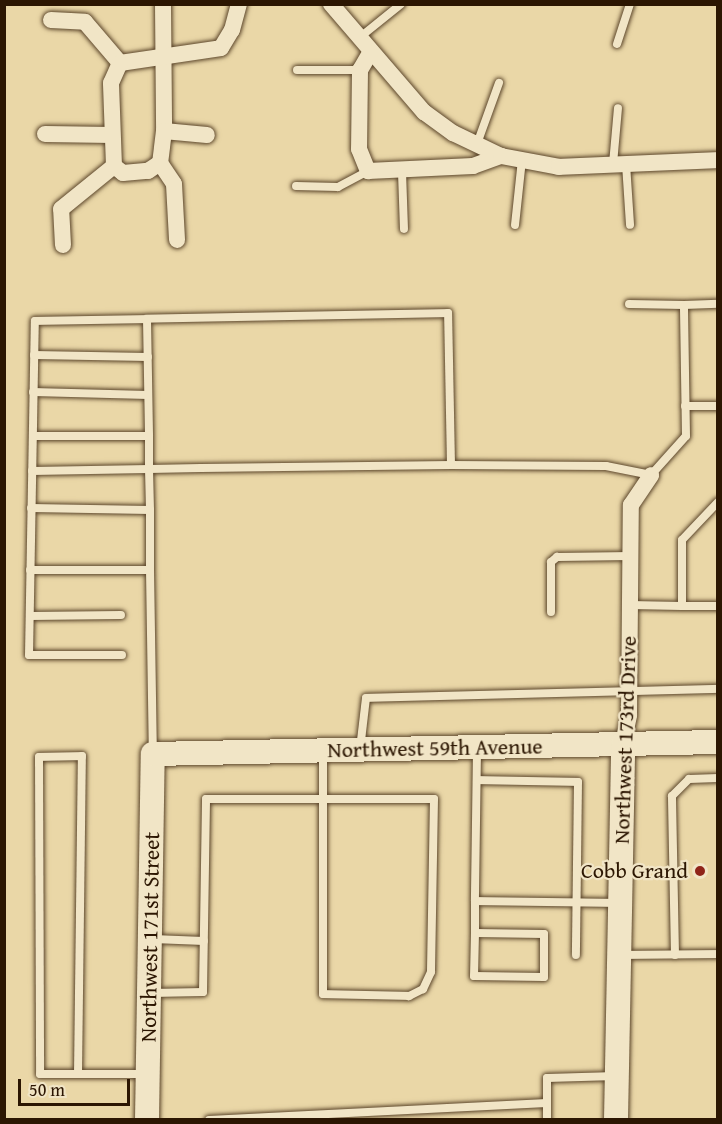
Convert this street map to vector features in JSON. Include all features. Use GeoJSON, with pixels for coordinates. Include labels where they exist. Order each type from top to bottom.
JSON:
{"type":"FeatureCollection","features":[{"type":"Feature","properties":{"kind":"street"},"geometry":{"type":"LineString","coordinates":[[163,4],[166,56],[164,131],[160,163],[174,184],[177,240]]}},
{"type":"Feature","properties":{"kind":"street"},"geometry":{"type":"LineString","coordinates":[[120,63],[221,48],[232,30],[239,4]]}},
{"type":"Feature","properties":{"kind":"street"},"geometry":{"type":"LineString","coordinates":[[331,4],[370,53],[424,112],[501,156],[559,167],[717,160]]}},
{"type":"Feature","properties":{"kind":"street"},"geometry":{"type":"LineString","coordinates":[[51,20],[86,22],[120,63]]}},
{"type":"Feature","properties":{"kind":"street"},"geometry":{"type":"LineString","coordinates":[[370,53],[360,70],[359,149],[368,171],[402,172],[473,166],[501,156]]}},
{"type":"Feature","properties":{"kind":"street"},"geometry":{"type":"LineString","coordinates":[[120,63],[111,83],[114,166],[123,173],[148,171],[160,163]]}},
{"type":"Feature","properties":{"kind":"street"},"geometry":{"type":"LineString","coordinates":[[164,131],[207,135]]}},
{"type":"Feature","properties":{"kind":"street"},"geometry":{"type":"LineString","coordinates":[[45,134],[112,135]]}},
{"type":"Feature","properties":{"kind":"street"},"geometry":{"type":"LineString","coordinates":[[63,245],[61,209],[114,166]]}},
{"type":"Feature","properties":{"kind":"street","name":"Northwest 173rd Drive"},"geometry":{"type":"LineString","coordinates":[[616,1119],[623,744],[629,691],[631,505],[651,475]]}},
{"type":"Feature","properties":{"kind":"street","name":"Northwest 59th Avenue"},"geometry":{"type":"LineString","coordinates":[[153,754],[717,742]]}},
{"type":"Feature","properties":{"kind":"street","name":"Northwest 171st Street"},"geometry":{"type":"LineString","coordinates":[[147,1119],[153,754]]}},
{"type":"Feature","properties":{"kind":"lane"},"geometry":{"type":"LineString","coordinates":[[358,38],[400,4]]}},
{"type":"Feature","properties":{"kind":"lane"},"geometry":{"type":"LineString","coordinates":[[616,44],[630,4]]}},
{"type":"Feature","properties":{"kind":"lane"},"geometry":{"type":"LineString","coordinates":[[297,70],[360,70]]}},
{"type":"Feature","properties":{"kind":"lane"},"geometry":{"type":"LineString","coordinates":[[477,144],[499,83]]}},
{"type":"Feature","properties":{"kind":"lane"},"geometry":{"type":"LineString","coordinates":[[618,108],[620,164],[630,225]]}},
{"type":"Feature","properties":{"kind":"lane"},"geometry":{"type":"LineString","coordinates":[[515,225],[522,160]]}},
{"type":"Feature","properties":{"kind":"lane"},"geometry":{"type":"LineString","coordinates":[[296,186],[338,187],[368,171]]}},
{"type":"Feature","properties":{"kind":"lane"},"geometry":{"type":"LineString","coordinates":[[402,172],[404,229]]}},
{"type":"Feature","properties":{"kind":"lane"},"geometry":{"type":"LineString","coordinates":[[628,304],[717,304]]}},
{"type":"Feature","properties":{"kind":"lane"},"geometry":{"type":"LineString","coordinates":[[32,471],[451,465],[606,466],[651,475],[686,436],[684,305]]}},
{"type":"Feature","properties":{"kind":"lane"},"geometry":{"type":"LineString","coordinates":[[122,655],[29,655],[35,321],[448,313],[451,465]]}},
{"type":"Feature","properties":{"kind":"lane"},"geometry":{"type":"LineString","coordinates":[[147,319],[153,754]]}},
{"type":"Feature","properties":{"kind":"lane"},"geometry":{"type":"LineString","coordinates":[[34,355],[148,357]]}},
{"type":"Feature","properties":{"kind":"lane"},"geometry":{"type":"LineString","coordinates":[[33,392],[148,395]]}},
{"type":"Feature","properties":{"kind":"lane"},"geometry":{"type":"LineString","coordinates":[[685,406],[717,406]]}},
{"type":"Feature","properties":{"kind":"lane"},"geometry":{"type":"LineString","coordinates":[[33,436],[149,436]]}},
{"type":"Feature","properties":{"kind":"lane"},"geometry":{"type":"LineString","coordinates":[[682,606],[682,540],[717,502]]}},
{"type":"Feature","properties":{"kind":"lane"},"geometry":{"type":"LineString","coordinates":[[31,508],[150,510]]}},
{"type":"Feature","properties":{"kind":"lane"},"geometry":{"type":"LineString","coordinates":[[551,612],[551,562],[557,557],[631,556]]}},
{"type":"Feature","properties":{"kind":"lane"},"geometry":{"type":"LineString","coordinates":[[30,570],[150,570]]}},
{"type":"Feature","properties":{"kind":"lane"},"geometry":{"type":"LineString","coordinates":[[630,605],[717,606]]}},
{"type":"Feature","properties":{"kind":"lane"},"geometry":{"type":"LineString","coordinates":[[30,616],[121,615]]}},
{"type":"Feature","properties":{"kind":"lane"},"geometry":{"type":"LineString","coordinates":[[360,749],[366,698],[717,689]]}},
{"type":"Feature","properties":{"kind":"lane"},"geometry":{"type":"LineString","coordinates":[[475,933],[544,934],[544,977],[474,976],[477,747]]}},
{"type":"Feature","properties":{"kind":"lane"},"geometry":{"type":"LineString","coordinates":[[149,993],[203,992],[206,800],[323,799],[434,799],[431,972],[423,989],[409,996],[323,994],[323,799],[322,750]]}},
{"type":"Feature","properties":{"kind":"lane"},"geometry":{"type":"LineString","coordinates":[[78,1074],[82,756],[39,756],[40,1074],[78,1074],[148,1074]]}},
{"type":"Feature","properties":{"kind":"lane"},"geometry":{"type":"LineString","coordinates":[[675,954],[672,796],[688,779],[717,778]]}},
{"type":"Feature","properties":{"kind":"lane"},"geometry":{"type":"LineString","coordinates":[[477,780],[578,782],[576,955]]}},
{"type":"Feature","properties":{"kind":"lane"},"geometry":{"type":"LineString","coordinates":[[475,901],[620,903]]}},
{"type":"Feature","properties":{"kind":"lane"},"geometry":{"type":"LineString","coordinates":[[150,939],[204,941]]}},
{"type":"Feature","properties":{"kind":"lane"},"geometry":{"type":"LineString","coordinates":[[619,955],[717,954]]}},
{"type":"Feature","properties":{"kind":"lane"},"geometry":{"type":"LineString","coordinates":[[547,1119],[547,1078],[617,1076]]}},
{"type":"Feature","properties":{"kind":"lane"},"geometry":{"type":"LineString","coordinates":[[209,1119],[547,1103]]}},
{"type":"Feature","properties":{"kind":"place","name":"Cobb Grand"},"geometry":{"type":"Point","coordinates":[700,871]}}]}
